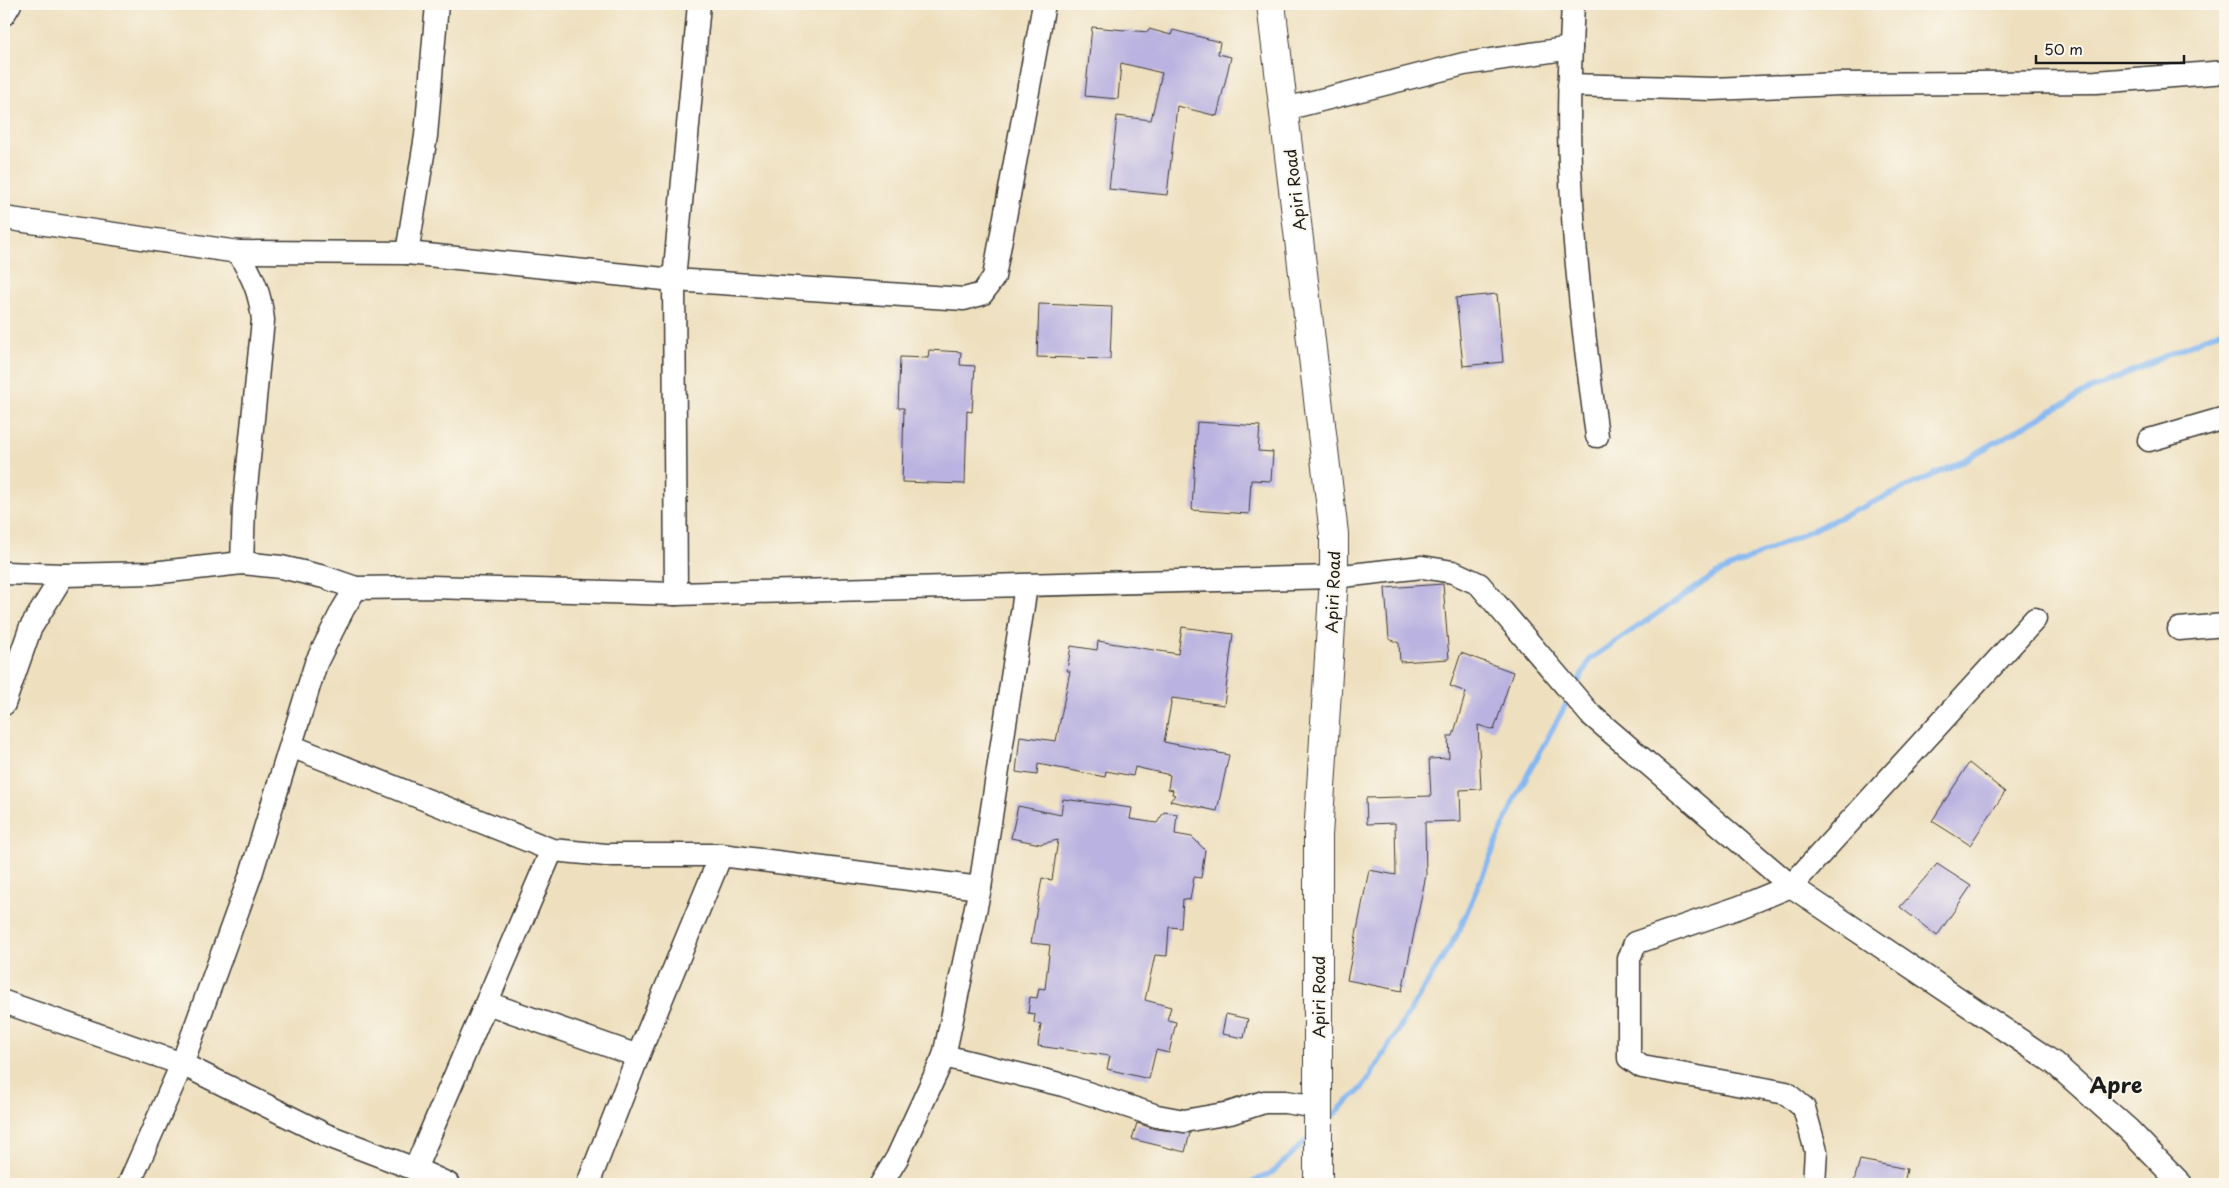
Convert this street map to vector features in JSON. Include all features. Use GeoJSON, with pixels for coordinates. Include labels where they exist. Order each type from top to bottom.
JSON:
{"type":"FeatureCollection","features":[{"type":"Feature","properties":{"kind":"street"},"geometry":{"type":"LineString","coordinates":[[4,14],[10,4]]}},
{"type":"Feature","properties":{"kind":"street"},"geometry":{"type":"LineString","coordinates":[[407,254],[426,136],[437,4]]}},
{"type":"Feature","properties":{"kind":"street"},"geometry":{"type":"LineString","coordinates":[[676,594],[674,280],[699,4]]}},
{"type":"Feature","properties":{"kind":"street"},"geometry":{"type":"LineString","coordinates":[[4,218],[238,252],[407,254],[674,280],[964,299],[982,294],[994,277],[1044,4]]}},
{"type":"Feature","properties":{"kind":"street","name":"Apiri Road"},"geometry":{"type":"LineString","coordinates":[[1271,4],[1334,534],[1334,577],[1318,836],[1318,1184]]}},
{"type":"Feature","properties":{"kind":"street"},"geometry":{"type":"LineString","coordinates":[[1573,4],[1569,85],[1573,209],[1580,302],[1597,436]]}},
{"type":"Feature","properties":{"kind":"street"},"geometry":{"type":"LineString","coordinates":[[1285,110],[1464,64],[1571,48]]}},
{"type":"Feature","properties":{"kind":"street"},"geometry":{"type":"LineString","coordinates":[[1569,85],[1712,88],[1840,84],[2096,82],[2194,76],[2225,72]]}},
{"type":"Feature","properties":{"kind":"street"},"geometry":{"type":"LineString","coordinates":[[238,252],[252,274],[260,295],[263,320],[244,498],[242,563]]}},
{"type":"Feature","properties":{"kind":"street"},"geometry":{"type":"LineString","coordinates":[[2149,440],[2225,418]]}},
{"type":"Feature","properties":{"kind":"street"},"geometry":{"type":"LineString","coordinates":[[4,573],[63,575],[152,573],[242,563],[281,567],[324,577],[356,588],[432,587],[676,594],[1334,577],[1422,567],[1453,572],[1479,584],[1590,714],[1791,886],[2054,1063],[2128,1129],[2181,1184]]}},
{"type":"Feature","properties":{"kind":"street"},"geometry":{"type":"LineString","coordinates":[[4,704],[30,629],[63,575]]}},
{"type":"Feature","properties":{"kind":"street"},"geometry":{"type":"LineString","coordinates":[[881,1184],[897,1158],[944,1056],[980,888],[1026,586]]}},
{"type":"Feature","properties":{"kind":"street"},"geometry":{"type":"LineString","coordinates":[[129,1184],[182,1064],[251,874],[316,663],[342,609],[356,588]]}},
{"type":"Feature","properties":{"kind":"street"},"geometry":{"type":"LineString","coordinates":[[1814,1184],[1816,1151],[1804,1108],[1786,1093],[1642,1067],[1629,1058],[1629,959],[1635,943],[1740,907],[1791,886],[2035,619]]}},
{"type":"Feature","properties":{"kind":"street"},"geometry":{"type":"LineString","coordinates":[[2179,629],[2225,625]]}},
{"type":"Feature","properties":{"kind":"street"},"geometry":{"type":"LineString","coordinates":[[291,746],[552,850],[606,854],[721,855],[980,888]]}},
{"type":"Feature","properties":{"kind":"street"},"geometry":{"type":"LineString","coordinates":[[416,1169],[552,850]]}},
{"type":"Feature","properties":{"kind":"street"},"geometry":{"type":"LineString","coordinates":[[588,1184],[638,1056],[721,855]]}},
{"type":"Feature","properties":{"kind":"street"},"geometry":{"type":"LineString","coordinates":[[4,1002],[182,1064],[326,1135],[416,1169],[448,1184]]}},
{"type":"Feature","properties":{"kind":"street"},"geometry":{"type":"LineString","coordinates":[[487,1003],[638,1056]]}},
{"type":"Feature","properties":{"kind":"street"},"geometry":{"type":"LineString","coordinates":[[944,1056],[1062,1085],[1157,1116],[1184,1121],[1230,1113],[1264,1102],[1285,1102],[1318,1107]]}},
{"type":"Feature","properties":{"kind":"building"},"geometry":{"type":"Polygon","coordinates":[[[1092,27],[1148,32],[1149,29],[1171,35],[1173,30],[1220,42],[1218,54],[1231,57],[1217,116],[1177,106],[1167,195],[1109,189],[1117,116],[1151,120],[1162,73],[1121,63],[1118,99],[1085,96],[1092,27]]]}},
{"type":"Feature","properties":{"kind":"building"},"geometry":{"type":"Polygon","coordinates":[[[1497,294],[1503,362],[1463,366],[1456,298],[1497,294]]]}},
{"type":"Feature","properties":{"kind":"building"},"geometry":{"type":"Polygon","coordinates":[[[1039,304],[1112,307],[1110,359],[1037,357],[1039,304]]]}},
{"type":"Feature","properties":{"kind":"building"},"geometry":{"type":"Polygon","coordinates":[[[929,350],[961,352],[960,365],[975,366],[972,412],[967,411],[965,484],[902,482],[904,408],[898,408],[900,357],[928,358],[929,350]]]}},
{"type":"Feature","properties":{"kind":"building"},"geometry":{"type":"Polygon","coordinates":[[[1197,422],[1260,426],[1258,451],[1273,452],[1271,481],[1251,480],[1249,514],[1192,510],[1197,422]]]}},
{"type":"Feature","properties":{"kind":"building"},"geometry":{"type":"Polygon","coordinates":[[[1443,584],[1449,659],[1400,662],[1399,643],[1389,639],[1385,588],[1443,584]]]}},
{"type":"Feature","properties":{"kind":"building"},"geometry":{"type":"Polygon","coordinates":[[[1182,627],[1233,634],[1224,705],[1172,698],[1164,742],[1229,755],[1217,811],[1170,801],[1175,795],[1172,794],[1173,790],[1168,789],[1170,775],[1135,767],[1133,776],[1106,771],[1105,777],[1038,764],[1037,775],[1016,772],[1020,736],[1056,741],[1070,671],[1067,671],[1071,646],[1097,650],[1098,641],[1178,654],[1182,627]]]}},
{"type":"Feature","properties":{"kind":"building"},"geometry":{"type":"Polygon","coordinates":[[[1461,653],[1513,672],[1494,730],[1478,725],[1481,789],[1460,790],[1461,821],[1425,822],[1426,875],[1402,991],[1347,980],[1369,870],[1396,875],[1395,823],[1367,824],[1366,798],[1431,796],[1429,759],[1449,758],[1448,736],[1453,736],[1466,692],[1450,686],[1461,653]]]}},
{"type":"Feature","properties":{"kind":"building"},"geometry":{"type":"Polygon","coordinates":[[[1969,763],[2005,792],[1970,845],[1932,821],[1969,763]]]}},
{"type":"Feature","properties":{"kind":"building"},"geometry":{"type":"Polygon","coordinates":[[[1063,799],[1132,808],[1130,819],[1157,823],[1164,812],[1177,814],[1175,834],[1192,837],[1205,850],[1201,878],[1194,877],[1190,900],[1183,899],[1181,928],[1169,927],[1167,956],[1155,955],[1145,1000],[1171,1007],[1167,1020],[1176,1022],[1169,1053],[1156,1050],[1149,1079],[1107,1069],[1110,1056],[1038,1046],[1041,1024],[1034,1023],[1035,1014],[1028,1013],[1030,997],[1037,998],[1039,988],[1045,989],[1050,945],[1031,943],[1042,878],[1052,880],[1058,840],[1040,844],[1011,838],[1018,806],[1061,815],[1063,799]]]}},
{"type":"Feature","properties":{"kind":"building"},"geometry":{"type":"Polygon","coordinates":[[[1937,864],[1971,886],[1937,936],[1900,907],[1937,864]]]}},
{"type":"Feature","properties":{"kind":"building"},"geometry":{"type":"Polygon","coordinates":[[[1226,1014],[1248,1019],[1244,1038],[1222,1034],[1226,1014]]]}},
{"type":"Feature","properties":{"kind":"building"},"geometry":{"type":"Polygon","coordinates":[[[1137,1123],[1155,1129],[1190,1133],[1185,1152],[1132,1139],[1137,1123]]]}},
{"type":"Feature","properties":{"kind":"building"},"geometry":{"type":"Polygon","coordinates":[[[1860,1160],[1907,1169],[1904,1184],[1853,1184],[1860,1160]]]}},
{"type":"Feature","properties":{"kind":"waterway"},"geometry":{"type":"LineString","coordinates":[[1575,688],[1590,659],[1716,574],[1957,464],[2085,392],[2225,329]]}},
{"type":"Feature","properties":{"kind":"waterway"},"geometry":{"type":"LineString","coordinates":[[1327,1121],[1364,1086],[1458,933],[1517,794],[1569,699]]}},
{"type":"Feature","properties":{"kind":"waterway"},"geometry":{"type":"LineString","coordinates":[[1250,1184],[1274,1171],[1309,1138]]}},
{"type":"Feature","properties":{"kind":"district","name":"Apre"},"geometry":{"type":"Point","coordinates":[2116,1084]}}]}
